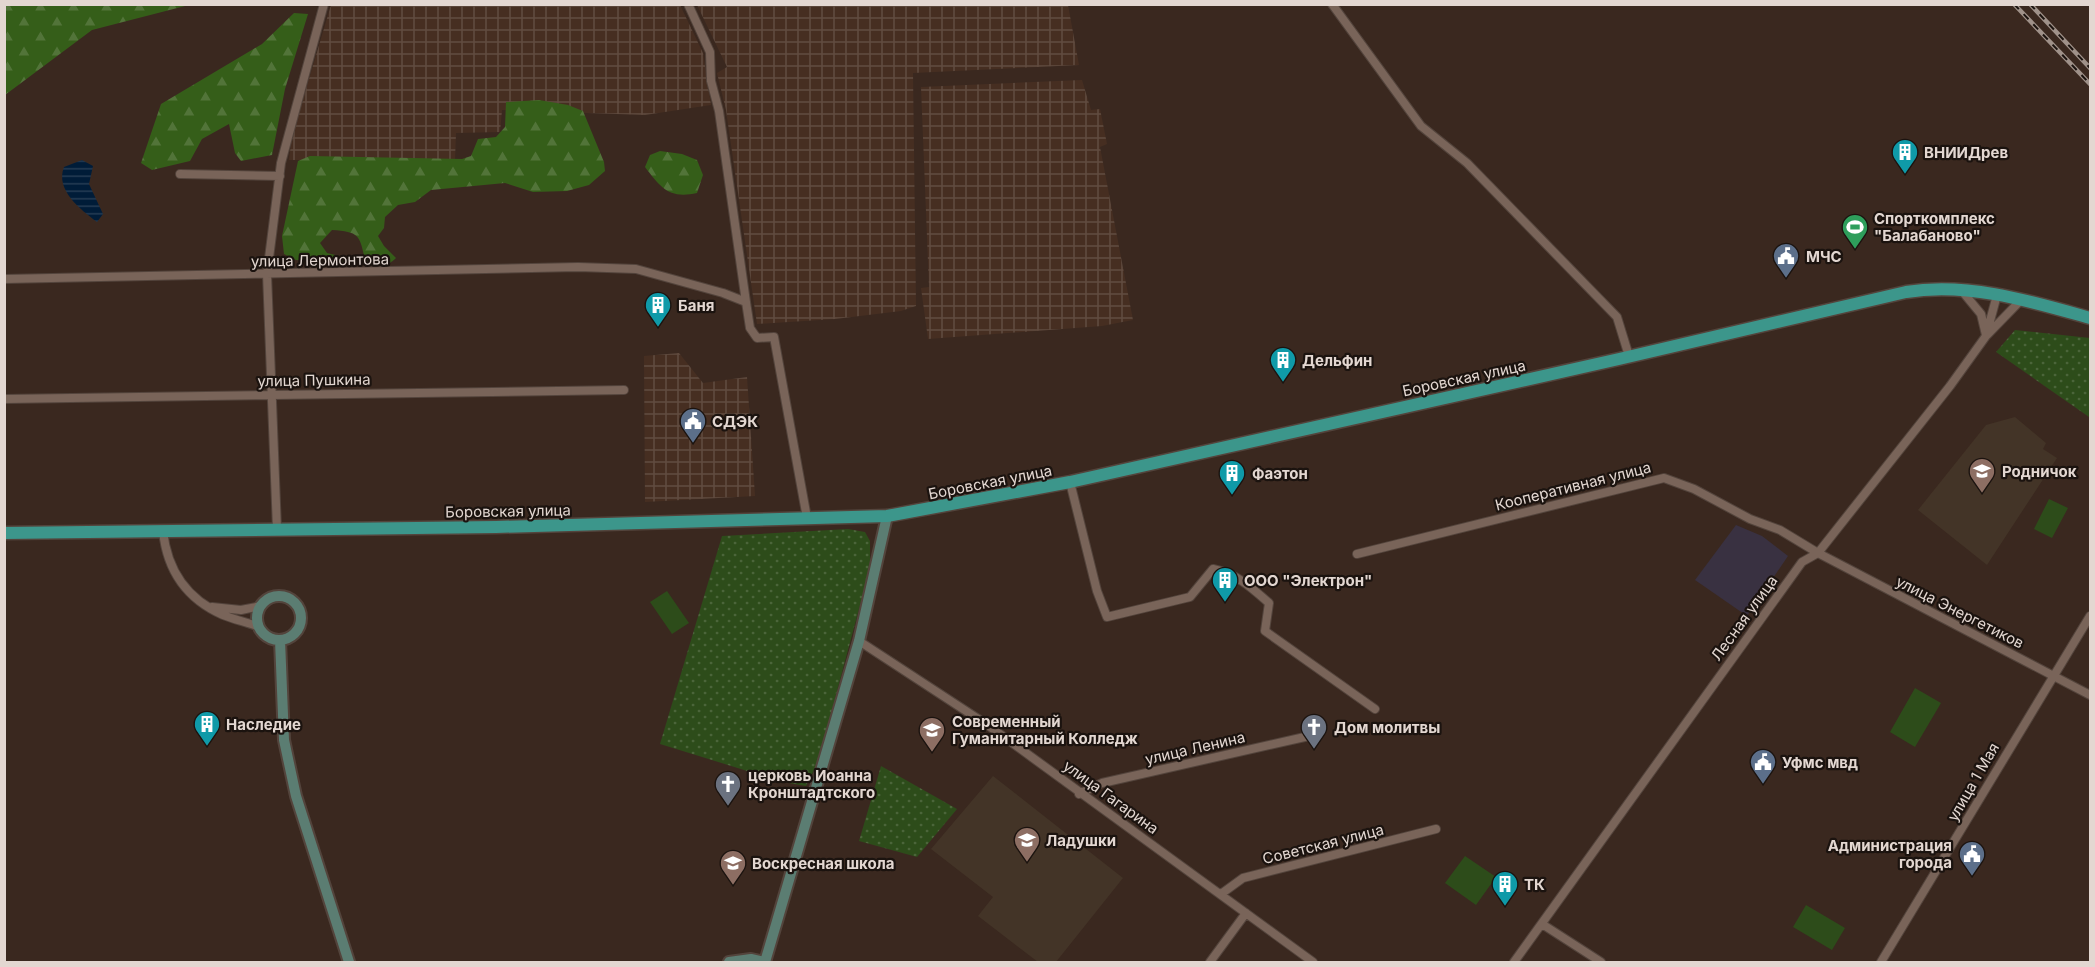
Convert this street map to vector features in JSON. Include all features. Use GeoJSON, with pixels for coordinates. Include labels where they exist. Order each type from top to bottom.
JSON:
{"type":"FeatureCollection","features":[{"type":"Feature","properties":{"kind":"main road","name":"Боровская улица"},"geometry":{"type":"LineString","coordinates":[[4,533],[496,527],[887,516],[1070,482],[1932,287],[1960,288],[1997,295],[2091,318]]}},
{"type":"Feature","properties":{"kind":"street"},"geometry":{"type":"LineString","coordinates":[[277,530],[267,274],[279,176],[286,142],[324,4]]}},
{"type":"Feature","properties":{"kind":"street"},"geometry":{"type":"LineString","coordinates":[[688,4],[710,52],[711,81],[719,111],[750,328],[757,338],[774,337],[807,518]]}},
{"type":"Feature","properties":{"kind":"street"},"geometry":{"type":"LineString","coordinates":[[1332,4],[1421,126],[1467,163],[1617,317],[1629,357]]}},
{"type":"Feature","properties":{"kind":"street"},"geometry":{"type":"LineString","coordinates":[[180,174],[279,176]]}},
{"type":"Feature","properties":{"kind":"street","name":"улица Лермонтова"},"geometry":{"type":"LineString","coordinates":[[4,279],[578,267],[636,269],[723,293],[746,302]]}},
{"type":"Feature","properties":{"kind":"street"},"geometry":{"type":"LineString","coordinates":[[1960,288],[1981,314],[1986,336]]}},
{"type":"Feature","properties":{"kind":"street","name":"Лесная улица"},"geometry":{"type":"LineString","coordinates":[[1514,963],[1802,562],[1818,553],[1950,386],[1986,336],[1997,295]]}},
{"type":"Feature","properties":{"kind":"street"},"geometry":{"type":"LineString","coordinates":[[1986,336],[2021,300]]}},
{"type":"Feature","properties":{"kind":"street","name":"улица Пушкина"},"geometry":{"type":"LineString","coordinates":[[4,399],[624,390]]}},
{"type":"Feature","properties":{"kind":"street","name":"Кооперативная улица"},"geometry":{"type":"LineString","coordinates":[[1357,554],[1664,478],[1694,489],[1750,519],[1780,530],[1818,553]]}},
{"type":"Feature","properties":{"kind":"street"},"geometry":{"type":"LineString","coordinates":[[1070,482],[1097,591],[1107,617],[1190,597],[1213,569],[1240,578],[1269,603],[1265,630],[1375,709]]}},
{"type":"Feature","properties":{"kind":"street"},"geometry":{"type":"LineString","coordinates":[[729,963],[751,959],[765,962],[858,641],[887,516]]}},
{"type":"Feature","properties":{"kind":"street"},"geometry":{"type":"LineString","coordinates":[[163,531],[178,580],[204,606],[259,627],[270,638],[280,640],[291,637],[298,630],[302,620],[300,609],[289,598],[279,596],[268,599],[261,606],[257,616],[259,627]]}},
{"type":"Feature","properties":{"kind":"street","name":"улица Энергетиков"},"geometry":{"type":"LineString","coordinates":[[1818,553],[2091,695]]}},
{"type":"Feature","properties":{"kind":"street"},"geometry":{"type":"LineString","coordinates":[[204,606],[241,610],[261,606]]}},
{"type":"Feature","properties":{"kind":"street","name":"улица 1 Мая"},"geometry":{"type":"LineString","coordinates":[[1881,963],[2091,616]]}},
{"type":"Feature","properties":{"kind":"street"},"geometry":{"type":"LineString","coordinates":[[280,640],[284,740],[293,785],[329,906],[349,963]]}},
{"type":"Feature","properties":{"kind":"street","name":"улица Гагарина"},"geometry":{"type":"LineString","coordinates":[[858,641],[989,726],[1079,794],[1314,963]]}},
{"type":"Feature","properties":{"kind":"street","name":"улица Ленина"},"geometry":{"type":"LineString","coordinates":[[1079,794],[1102,783],[1318,734]]}},
{"type":"Feature","properties":{"kind":"street","name":"Советская улица"},"geometry":{"type":"LineString","coordinates":[[1221,894],[1243,878],[1436,829]]}},
{"type":"Feature","properties":{"kind":"street"},"geometry":{"type":"LineString","coordinates":[[1210,963],[1246,913]]}},
{"type":"Feature","properties":{"kind":"street"},"geometry":{"type":"LineString","coordinates":[[1542,924],[1602,963]]}},
{"type":"Feature","properties":{"kind":"shaded area"},"geometry":{"type":"Polygon","coordinates":[[[331,5],[680,5],[703,53],[711,105],[645,115],[502,110],[500,132],[456,133],[455,160],[289,160],[292,136],[331,5]]]}},
{"type":"Feature","properties":{"kind":"shaded area"},"geometry":{"type":"Polygon","coordinates":[[[697,5],[1068,5],[1079,65],[913,73],[916,306],[901,311],[835,319],[757,324],[726,110],[717,73],[727,67],[697,5]]]}},
{"type":"Feature","properties":{"kind":"shaded area"},"geometry":{"type":"Polygon","coordinates":[[[1082,80],[1091,110],[1100,109],[1107,144],[1100,147],[1133,320],[1102,326],[928,339],[921,288],[929,287],[921,87],[1082,80]]]}},
{"type":"Feature","properties":{"kind":"shaded area"},"geometry":{"type":"Polygon","coordinates":[[[679,353],[703,383],[747,377],[755,496],[645,502],[644,356],[679,353]]]}},
{"type":"Feature","properties":{"kind":"shaded area","name":"Родничок"},"geometry":{"type":"Polygon","coordinates":[[[2015,417],[2046,443],[2043,449],[2057,458],[1987,565],[1918,510],[1986,425],[2015,417]]]}},
{"type":"Feature","properties":{"kind":"shaded area"},"geometry":{"type":"Polygon","coordinates":[[[1736,525],[1762,536],[1788,556],[1747,616],[1695,580],[1736,525]]]}},
{"type":"Feature","properties":{"kind":"shaded area","name":"Ладушки"},"geometry":{"type":"Polygon","coordinates":[[[993,776],[1123,878],[1056,962],[1038,962],[978,916],[993,897],[931,849],[993,776]]]}},
{"type":"Feature","properties":{"kind":"green space"},"geometry":{"type":"Polygon","coordinates":[[[5,4],[189,5],[92,30],[5,95],[5,4]]]}},
{"type":"Feature","properties":{"kind":"green space"},"geometry":{"type":"Polygon","coordinates":[[[294,13],[308,14],[285,89],[272,155],[241,161],[235,153],[229,124],[202,139],[190,161],[152,170],[141,163],[161,104],[262,44],[294,13]]]}},
{"type":"Feature","properties":{"kind":"green space"},"geometry":{"type":"Polygon","coordinates":[[[539,100],[568,105],[583,111],[604,162],[605,171],[589,185],[567,191],[533,192],[505,183],[431,190],[415,202],[398,205],[385,217],[384,228],[378,236],[396,258],[386,264],[366,263],[358,237],[349,232],[332,230],[320,243],[327,253],[352,259],[353,264],[296,260],[284,254],[282,236],[298,161],[310,156],[462,159],[471,156],[478,139],[496,137],[505,127],[506,102],[539,100]]]}},
{"type":"Feature","properties":{"kind":"green space"},"geometry":{"type":"Polygon","coordinates":[[[660,151],[682,154],[697,160],[703,175],[697,193],[672,193],[656,181],[645,167],[650,155],[660,151]]]}},
{"type":"Feature","properties":{"kind":"green space"},"geometry":{"type":"Polygon","coordinates":[[[2015,330],[2090,338],[2089,417],[1996,352],[2015,330]]]}},
{"type":"Feature","properties":{"kind":"green space"},"geometry":{"type":"Polygon","coordinates":[[[2049,499],[2068,508],[2052,538],[2034,529],[2049,499]]]}},
{"type":"Feature","properties":{"kind":"green space"},"geometry":{"type":"Polygon","coordinates":[[[848,529],[865,532],[870,541],[870,568],[818,762],[806,786],[783,782],[660,744],[722,536],[848,529]]]}},
{"type":"Feature","properties":{"kind":"green space"},"geometry":{"type":"Polygon","coordinates":[[[667,591],[689,623],[672,634],[650,602],[667,591]]]}},
{"type":"Feature","properties":{"kind":"green space"},"geometry":{"type":"Polygon","coordinates":[[[1915,688],[1941,703],[1915,747],[1890,732],[1915,688]]]}},
{"type":"Feature","properties":{"kind":"green space"},"geometry":{"type":"Polygon","coordinates":[[[881,766],[957,809],[917,857],[859,841],[881,766]]]}},
{"type":"Feature","properties":{"kind":"green space"},"geometry":{"type":"Polygon","coordinates":[[[1465,856],[1496,877],[1476,905],[1445,883],[1465,856]]]}},
{"type":"Feature","properties":{"kind":"green space"},"geometry":{"type":"Polygon","coordinates":[[[1806,905],[1845,928],[1832,950],[1793,927],[1806,905]]]}},
{"type":"Feature","properties":{"kind":"water"},"geometry":{"type":"Polygon","coordinates":[[[82,160],[93,166],[89,184],[103,214],[97,222],[71,198],[63,183],[64,167],[82,160]]]}},
{"type":"Feature","properties":{"kind":"railway"},"geometry":{"type":"LineString","coordinates":[[2014,4],[2090,84]]}},
{"type":"Feature","properties":{"kind":"railway"},"geometry":{"type":"LineString","coordinates":[[2030,4],[2090,68]]}},
{"type":"Feature","properties":{"kind":"place","name":"ВНИИДрев"},"geometry":{"type":"Point","coordinates":[1905,175]}},
{"type":"Feature","properties":{"kind":"place","name":"Спорткомплекс \"Балабаново\""},"geometry":{"type":"Point","coordinates":[1855,250]}},
{"type":"Feature","properties":{"kind":"place","name":"МЧС"},"geometry":{"type":"Point","coordinates":[1786,279]}},
{"type":"Feature","properties":{"kind":"place","name":"Баня"},"geometry":{"type":"Point","coordinates":[658,328]}},
{"type":"Feature","properties":{"kind":"place","name":"Дельфин"},"geometry":{"type":"Point","coordinates":[1283,383]}},
{"type":"Feature","properties":{"kind":"place","name":"СДЭК"},"geometry":{"type":"Point","coordinates":[693,444]}},
{"type":"Feature","properties":{"kind":"place","name":"Родничок"},"geometry":{"type":"Point","coordinates":[1982,494]}},
{"type":"Feature","properties":{"kind":"place","name":"Фаэтон"},"geometry":{"type":"Point","coordinates":[1232,496]}},
{"type":"Feature","properties":{"kind":"place","name":"ООО \"Электрон\""},"geometry":{"type":"Point","coordinates":[1225,603]}},
{"type":"Feature","properties":{"kind":"place","name":"Наследие"},"geometry":{"type":"Point","coordinates":[207,747]}},
{"type":"Feature","properties":{"kind":"place","name":"Дом молитвы"},"geometry":{"type":"Point","coordinates":[1314,750]}},
{"type":"Feature","properties":{"kind":"place","name":"Современный Гуманитарный Колледж"},"geometry":{"type":"Point","coordinates":[932,753]}},
{"type":"Feature","properties":{"kind":"place","name":"Уфмс мвд"},"geometry":{"type":"Point","coordinates":[1763,785]}},
{"type":"Feature","properties":{"kind":"place","name":"церковь Иоанна Кронштадтского"},"geometry":{"type":"Point","coordinates":[728,807]}},
{"type":"Feature","properties":{"kind":"place","name":"Ладушки"},"geometry":{"type":"Point","coordinates":[1027,863]}},
{"type":"Feature","properties":{"kind":"place","name":"Администрация города"},"geometry":{"type":"Point","coordinates":[1972,877]}},
{"type":"Feature","properties":{"kind":"place","name":"Воскресная школа"},"geometry":{"type":"Point","coordinates":[733,886]}},
{"type":"Feature","properties":{"kind":"place","name":"ТК"},"geometry":{"type":"Point","coordinates":[1505,907]}}]}
